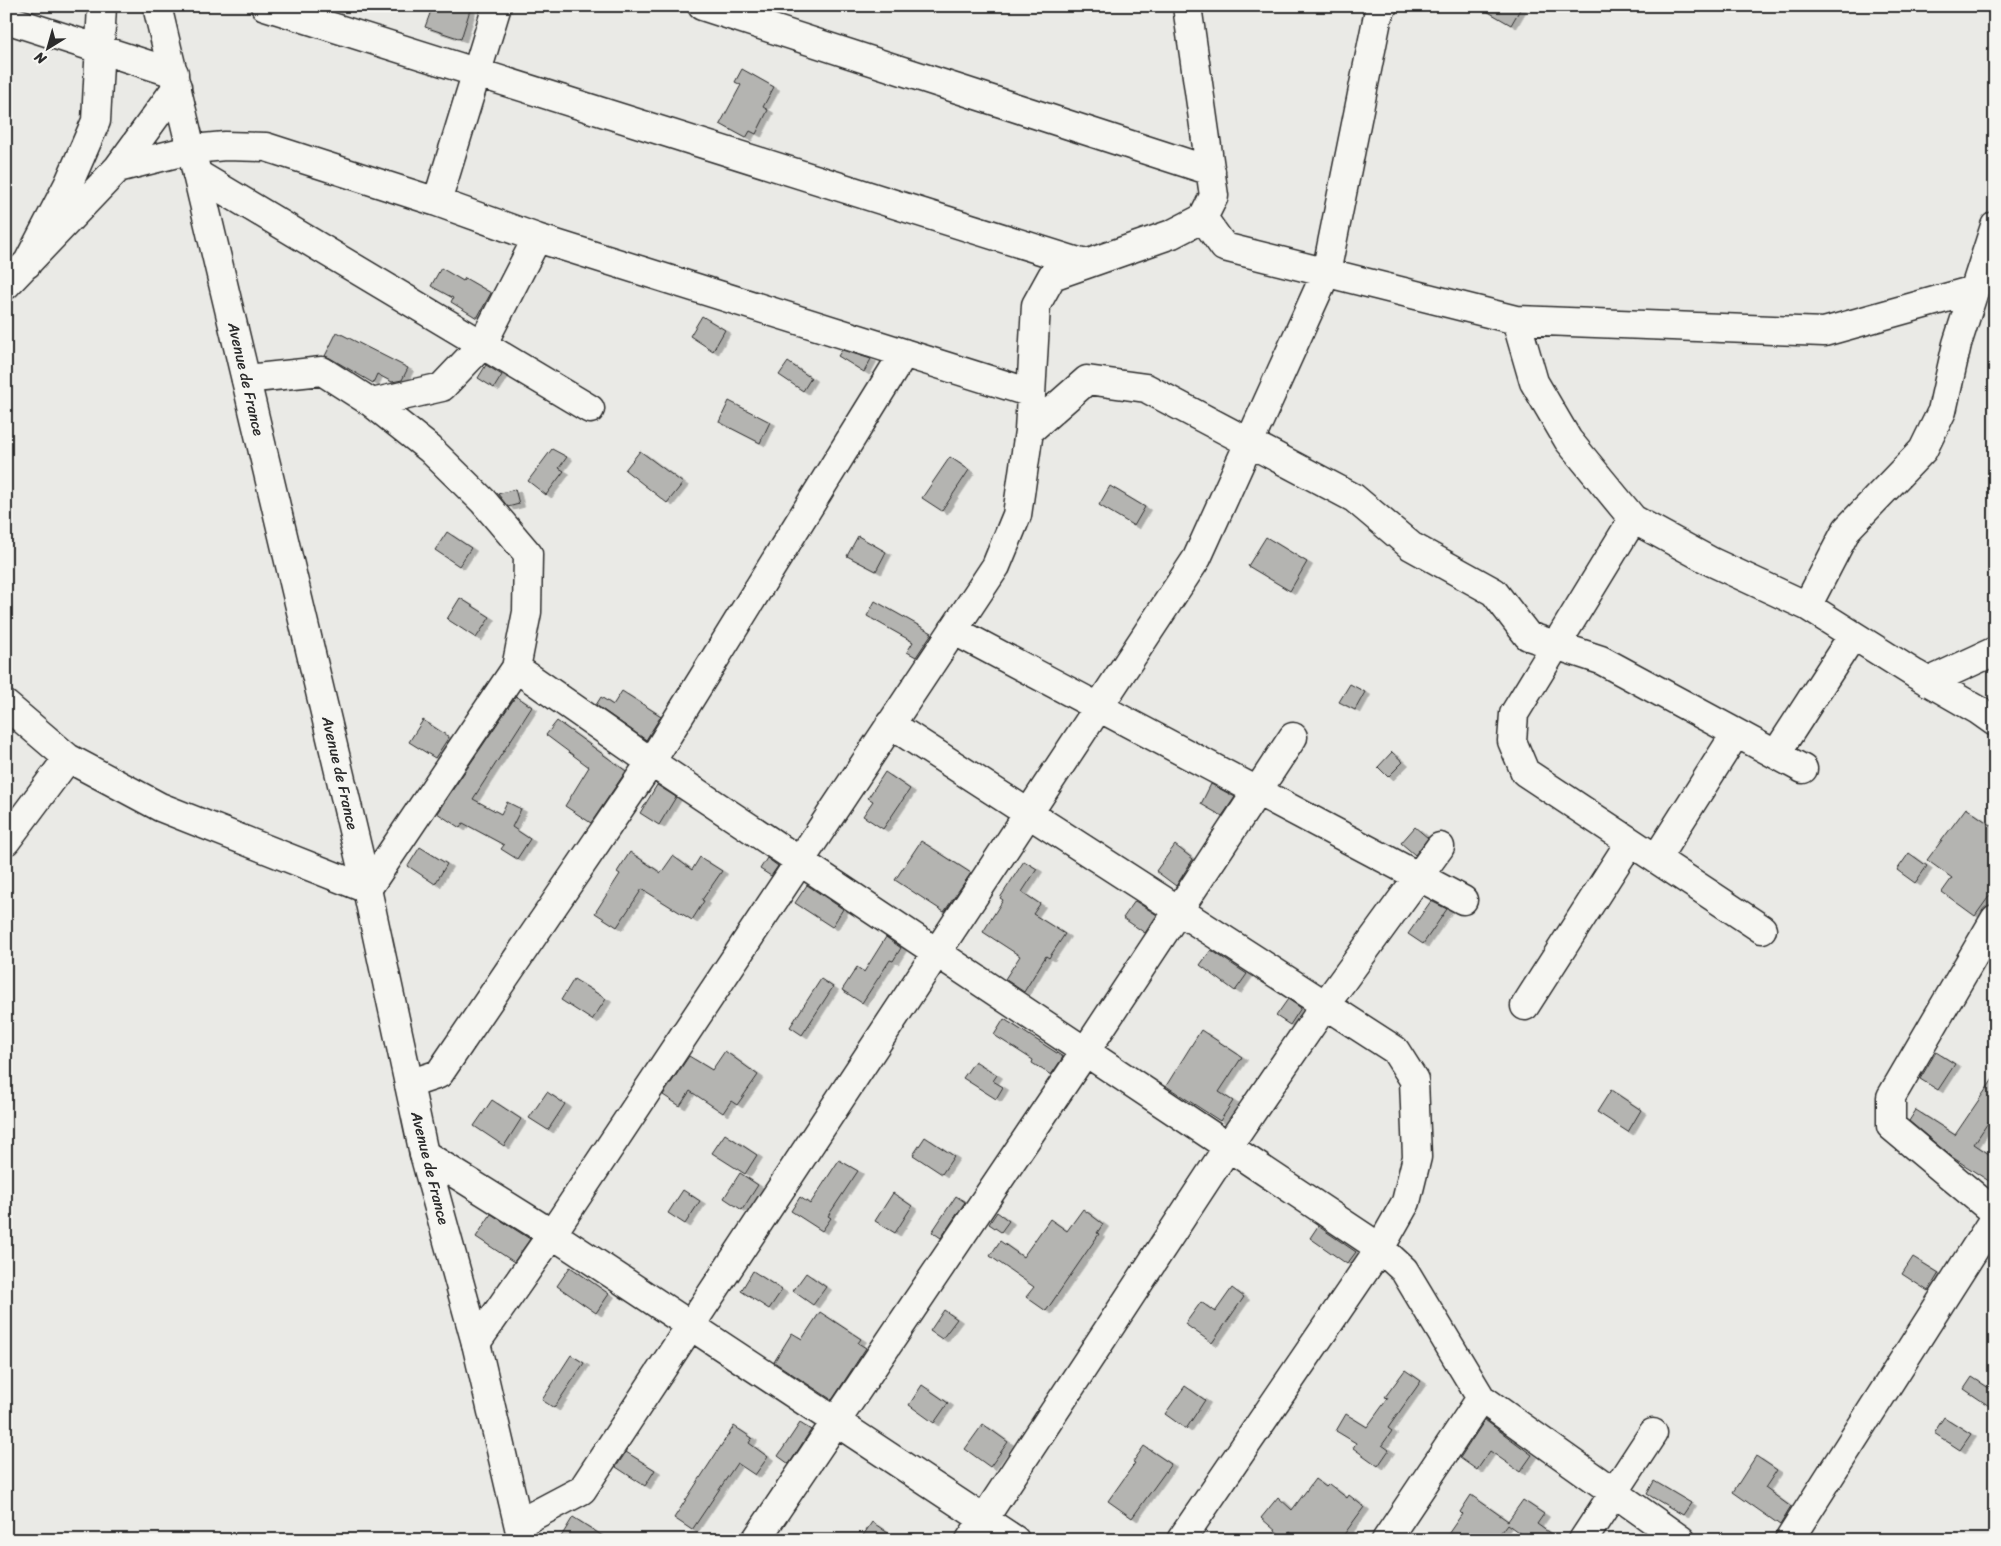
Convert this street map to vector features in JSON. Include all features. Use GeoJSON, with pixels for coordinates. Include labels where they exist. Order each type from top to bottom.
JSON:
{"type":"FeatureCollection","features":[{"type":"Feature","properties":{"kind":"street"},"geometry":{"type":"LineString","coordinates":[[27,264],[68,185],[96,122],[102,6]]}},
{"type":"Feature","properties":{"kind":"street","name":"Avenue de France"},"geometry":{"type":"LineString","coordinates":[[157,6],[367,889],[424,1154],[526,1529]]}},
{"type":"Feature","properties":{"kind":"street"},"geometry":{"type":"LineString","coordinates":[[265,6],[1085,264]]}},
{"type":"Feature","properties":{"kind":"street"},"geometry":{"type":"LineString","coordinates":[[437,202],[497,6]]}},
{"type":"Feature","properties":{"kind":"street"},"geometry":{"type":"LineString","coordinates":[[702,6],[1211,171]]}},
{"type":"Feature","properties":{"kind":"street"},"geometry":{"type":"LineString","coordinates":[[526,1529],[582,1490],[1197,558],[1326,273],[1378,15],[1383,6]]}},
{"type":"Feature","properties":{"kind":"street"},"geometry":{"type":"LineString","coordinates":[[476,1343],[552,1234],[996,566],[1017,515],[1029,431],[1036,305],[1052,276],[1172,234],[1203,218],[1214,196],[1183,8]]}},
{"type":"Feature","properties":{"kind":"street"},"geometry":{"type":"LineString","coordinates":[[6,18],[100,49],[175,80],[118,168],[6,285]]}},
{"type":"Feature","properties":{"kind":"street"},"geometry":{"type":"LineString","coordinates":[[118,168],[195,161],[225,146],[266,147],[437,202],[537,238],[1031,393]]}},
{"type":"Feature","properties":{"kind":"street"},"geometry":{"type":"LineString","coordinates":[[195,161],[482,345],[590,409]]}},
{"type":"Feature","properties":{"kind":"street"},"geometry":{"type":"LineString","coordinates":[[1203,218],[1224,247],[1516,320],[1824,332],[1974,290]]}},
{"type":"Feature","properties":{"kind":"street"},"geometry":{"type":"LineString","coordinates":[[1807,606],[1847,529],[1923,450],[1942,411],[1957,344],[1995,226]]}},
{"type":"Feature","properties":{"kind":"street"},"geometry":{"type":"LineString","coordinates":[[372,403],[442,387],[482,345],[537,238]]}},
{"type":"Feature","properties":{"kind":"street"},"geometry":{"type":"LineString","coordinates":[[1516,320],[1534,382],[1568,440],[1633,519],[1670,541],[1807,606],[1995,722]]}},
{"type":"Feature","properties":{"kind":"street"},"geometry":{"type":"LineString","coordinates":[[409,1084],[439,1074],[651,762],[904,353]]}},
{"type":"Feature","properties":{"kind":"street"},"geometry":{"type":"LineString","coordinates":[[6,705],[68,758],[160,807],[367,889],[516,668],[527,612],[528,554],[483,500],[437,455],[372,403],[322,371],[246,379]]}},
{"type":"Feature","properties":{"kind":"street"},"geometry":{"type":"LineString","coordinates":[[1029,431],[1087,380],[1146,388],[1354,498],[1411,546],[1494,592],[1528,636],[1601,660],[1803,769]]}},
{"type":"Feature","properties":{"kind":"street"},"geometry":{"type":"LineString","coordinates":[[1633,519],[1514,714],[1512,741],[1525,772],[1762,929]]}},
{"type":"Feature","properties":{"kind":"street"},"geometry":{"type":"LineString","coordinates":[[953,630],[1463,900]]}},
{"type":"Feature","properties":{"kind":"street"},"geometry":{"type":"LineString","coordinates":[[1776,754],[1853,635]]}},
{"type":"Feature","properties":{"kind":"street"},"geometry":{"type":"LineString","coordinates":[[1928,682],[1995,651]]}},
{"type":"Feature","properties":{"kind":"street"},"geometry":{"type":"LineString","coordinates":[[516,668],[651,762],[1380,1248],[1404,1270],[1481,1398],[1681,1540]]}},
{"type":"Feature","properties":{"kind":"street"},"geometry":{"type":"LineString","coordinates":[[890,724],[1395,1050],[1414,1080],[1417,1157],[1406,1202],[1380,1248],[1181,1540]]}},
{"type":"Feature","properties":{"kind":"street"},"geometry":{"type":"LineString","coordinates":[[1656,859],[1736,733]]}},
{"type":"Feature","properties":{"kind":"street"},"geometry":{"type":"LineString","coordinates":[[756,1540],[1085,1052],[1293,737]]}},
{"type":"Feature","properties":{"kind":"street"},"geometry":{"type":"LineString","coordinates":[[6,841],[68,758]]}},
{"type":"Feature","properties":{"kind":"street"},"geometry":{"type":"LineString","coordinates":[[1525,1006],[1630,842]]}},
{"type":"Feature","properties":{"kind":"street"},"geometry":{"type":"LineString","coordinates":[[977,1529],[1228,1147],[1325,1005],[1440,847]]}},
{"type":"Feature","properties":{"kind":"street"},"geometry":{"type":"LineString","coordinates":[[1995,919],[1891,1097],[1891,1126],[1995,1213]]}},
{"type":"Feature","properties":{"kind":"street"},"geometry":{"type":"LineString","coordinates":[[424,1154],[552,1234],[837,1422],[977,1529],[1016,1540]]}},
{"type":"Feature","properties":{"kind":"street"},"geometry":{"type":"LineString","coordinates":[[1789,1540],[1995,1216]]}},
{"type":"Feature","properties":{"kind":"street"},"geometry":{"type":"LineString","coordinates":[[1386,1540],[1481,1398]]}},
{"type":"Feature","properties":{"kind":"street"},"geometry":{"type":"LineString","coordinates":[[1583,1540],[1653,1433]]}},
{"type":"Feature","properties":{"kind":"building"},"geometry":{"type":"Polygon","coordinates":[[[441,6],[458,6],[470,10],[461,39],[425,27],[432,8],[439,10],[441,6]]]}},
{"type":"Feature","properties":{"kind":"building"},"geometry":{"type":"Polygon","coordinates":[[[1478,6],[1522,6],[1511,25],[1478,6]]]}},
{"type":"Feature","properties":{"kind":"building"},"geometry":{"type":"Polygon","coordinates":[[[742,69],[774,87],[763,107],[768,110],[756,134],[750,131],[746,138],[720,124],[741,85],[735,82],[742,69]]]}},
{"type":"Feature","properties":{"kind":"building"},"geometry":{"type":"Polygon","coordinates":[[[441,268],[463,281],[465,278],[491,293],[477,318],[451,302],[453,298],[431,286],[441,268]]]}},
{"type":"Feature","properties":{"kind":"building"},"geometry":{"type":"Polygon","coordinates":[[[702,316],[725,330],[713,351],[690,336],[702,316]]]}},
{"type":"Feature","properties":{"kind":"building"},"geometry":{"type":"Polygon","coordinates":[[[337,332],[408,368],[402,380],[392,382],[377,374],[373,383],[325,356],[337,332]]]}},
{"type":"Feature","properties":{"kind":"building"},"geometry":{"type":"Polygon","coordinates":[[[842,350],[871,359],[864,372],[838,356],[842,350]]]}},
{"type":"Feature","properties":{"kind":"building"},"geometry":{"type":"Polygon","coordinates":[[[788,362],[811,378],[803,391],[779,375],[788,362]]]}},
{"type":"Feature","properties":{"kind":"building"},"geometry":{"type":"Polygon","coordinates":[[[486,365],[502,375],[494,388],[478,378],[486,365]]]}},
{"type":"Feature","properties":{"kind":"building"},"geometry":{"type":"Polygon","coordinates":[[[729,401],[770,422],[760,443],[719,422],[729,401]]]}},
{"type":"Feature","properties":{"kind":"building"},"geometry":{"type":"Polygon","coordinates":[[[552,449],[567,457],[559,468],[564,471],[546,495],[528,481],[552,449]]]}},
{"type":"Feature","properties":{"kind":"building"},"geometry":{"type":"Polygon","coordinates":[[[640,451],[683,483],[667,503],[625,470],[640,451]]]}},
{"type":"Feature","properties":{"kind":"building"},"geometry":{"type":"Polygon","coordinates":[[[950,457],[969,470],[942,511],[922,498],[950,457]]]}},
{"type":"Feature","properties":{"kind":"building"},"geometry":{"type":"Polygon","coordinates":[[[1110,486],[1145,507],[1134,526],[1099,505],[1110,486]]]}},
{"type":"Feature","properties":{"kind":"building"},"geometry":{"type":"Polygon","coordinates":[[[515,489],[519,504],[508,507],[498,494],[515,489]]]}},
{"type":"Feature","properties":{"kind":"building"},"geometry":{"type":"Polygon","coordinates":[[[447,532],[471,548],[459,566],[435,550],[447,532]]]}},
{"type":"Feature","properties":{"kind":"building"},"geometry":{"type":"Polygon","coordinates":[[[858,536],[886,552],[876,571],[847,556],[858,536]]]}},
{"type":"Feature","properties":{"kind":"building"},"geometry":{"type":"Polygon","coordinates":[[[1266,537],[1307,562],[1290,591],[1248,566],[1266,537]]]}},
{"type":"Feature","properties":{"kind":"building"},"geometry":{"type":"Polygon","coordinates":[[[460,598],[490,617],[476,638],[447,619],[460,598]]]}},
{"type":"Feature","properties":{"kind":"building"},"geometry":{"type":"Polygon","coordinates":[[[875,601],[932,633],[916,657],[907,652],[913,642],[867,616],[875,601]]]}},
{"type":"Feature","properties":{"kind":"building"},"geometry":{"type":"Polygon","coordinates":[[[1350,684],[1365,692],[1355,710],[1339,702],[1350,684]]]}},
{"type":"Feature","properties":{"kind":"building"},"geometry":{"type":"Polygon","coordinates":[[[622,691],[661,716],[646,740],[596,705],[601,697],[613,705],[622,691]]]}},
{"type":"Feature","properties":{"kind":"building"},"geometry":{"type":"Polygon","coordinates":[[[516,696],[532,707],[473,799],[501,814],[507,802],[521,809],[512,827],[530,839],[517,859],[501,849],[504,845],[463,823],[460,828],[437,813],[516,696]]]}},
{"type":"Feature","properties":{"kind":"building"},"geometry":{"type":"Polygon","coordinates":[[[423,720],[449,737],[435,758],[409,742],[423,720]]]}},
{"type":"Feature","properties":{"kind":"building"},"geometry":{"type":"Polygon","coordinates":[[[557,721],[626,771],[591,823],[565,806],[589,767],[546,735],[557,721]]]}},
{"type":"Feature","properties":{"kind":"building"},"geometry":{"type":"Polygon","coordinates":[[[1392,752],[1403,762],[1388,777],[1378,767],[1392,752]]]}},
{"type":"Feature","properties":{"kind":"building"},"geometry":{"type":"Polygon","coordinates":[[[885,772],[910,789],[883,829],[863,816],[873,801],[868,798],[885,772]]]}},
{"type":"Feature","properties":{"kind":"building"},"geometry":{"type":"Polygon","coordinates":[[[1211,784],[1235,797],[1222,816],[1201,804],[1211,784]]]}},
{"type":"Feature","properties":{"kind":"building"},"geometry":{"type":"Polygon","coordinates":[[[657,785],[676,797],[659,825],[640,813],[657,785]]]}},
{"type":"Feature","properties":{"kind":"building"},"geometry":{"type":"Polygon","coordinates":[[[1966,808],[1995,828],[1995,888],[1975,916],[1942,892],[1952,878],[1927,860],[1966,808]]]}},
{"type":"Feature","properties":{"kind":"building"},"geometry":{"type":"Polygon","coordinates":[[[1415,827],[1428,838],[1415,855],[1401,843],[1415,827]]]}},
{"type":"Feature","properties":{"kind":"building"},"geometry":{"type":"Polygon","coordinates":[[[921,841],[971,873],[944,912],[895,880],[921,841]]]}},
{"type":"Feature","properties":{"kind":"building"},"geometry":{"type":"Polygon","coordinates":[[[1175,845],[1193,859],[1176,886],[1156,871],[1175,845]]]}},
{"type":"Feature","properties":{"kind":"building"},"geometry":{"type":"Polygon","coordinates":[[[420,847],[447,864],[435,884],[408,866],[420,847]]]}},
{"type":"Feature","properties":{"kind":"building"},"geometry":{"type":"Polygon","coordinates":[[[630,852],[661,873],[673,856],[692,870],[700,857],[722,871],[702,900],[704,901],[692,920],[642,889],[617,927],[595,913],[620,874],[617,872],[630,852]]]}},
{"type":"Feature","properties":{"kind":"building"},"geometry":{"type":"Polygon","coordinates":[[[1909,853],[1927,866],[1915,883],[1897,870],[1909,853]]]}},
{"type":"Feature","properties":{"kind":"building"},"geometry":{"type":"Polygon","coordinates":[[[767,858],[778,866],[771,876],[760,869],[767,858]]]}},
{"type":"Feature","properties":{"kind":"building"},"geometry":{"type":"Polygon","coordinates":[[[1024,861],[1037,869],[1022,892],[1040,904],[1033,914],[1065,934],[1049,958],[1046,956],[1024,992],[1005,979],[1020,956],[983,932],[1003,900],[1000,898],[1024,861]]]}},
{"type":"Feature","properties":{"kind":"building"},"geometry":{"type":"Polygon","coordinates":[[[807,885],[843,909],[832,927],[795,903],[807,885]]]}},
{"type":"Feature","properties":{"kind":"building"},"geometry":{"type":"Polygon","coordinates":[[[1135,901],[1157,915],[1145,933],[1123,918],[1135,901]]]}},
{"type":"Feature","properties":{"kind":"building"},"geometry":{"type":"Polygon","coordinates":[[[1431,901],[1447,909],[1423,944],[1408,934],[1431,901]]]}},
{"type":"Feature","properties":{"kind":"building"},"geometry":{"type":"Polygon","coordinates":[[[886,937],[901,948],[893,961],[890,960],[862,1003],[842,990],[857,967],[864,972],[886,937]]]}},
{"type":"Feature","properties":{"kind":"building"},"geometry":{"type":"Polygon","coordinates":[[[1211,950],[1247,974],[1235,991],[1200,965],[1211,950]]]}},
{"type":"Feature","properties":{"kind":"building"},"geometry":{"type":"Polygon","coordinates":[[[574,979],[606,999],[592,1020],[561,1000],[574,979]]]}},
{"type":"Feature","properties":{"kind":"building"},"geometry":{"type":"Polygon","coordinates":[[[821,979],[833,987],[802,1035],[790,1027],[821,979]]]}},
{"type":"Feature","properties":{"kind":"building"},"geometry":{"type":"Polygon","coordinates":[[[1288,999],[1301,1008],[1290,1025],[1276,1016],[1288,999]]]}},
{"type":"Feature","properties":{"kind":"building"},"geometry":{"type":"Polygon","coordinates":[[[1004,1019],[1063,1057],[1051,1075],[1032,1063],[1033,1060],[994,1035],[1004,1019]]]}},
{"type":"Feature","properties":{"kind":"building"},"geometry":{"type":"Polygon","coordinates":[[[1201,1030],[1242,1057],[1219,1092],[1233,1101],[1220,1121],[1166,1086],[1201,1030]]]}},
{"type":"Feature","properties":{"kind":"building"},"geometry":{"type":"Polygon","coordinates":[[[725,1051],[758,1075],[737,1105],[731,1101],[723,1113],[690,1091],[680,1106],[663,1095],[689,1056],[712,1070],[725,1051]]]}},
{"type":"Feature","properties":{"kind":"building"},"geometry":{"type":"Polygon","coordinates":[[[1936,1052],[1955,1064],[1938,1090],[1920,1079],[1936,1052]]]}},
{"type":"Feature","properties":{"kind":"building"},"geometry":{"type":"Polygon","coordinates":[[[975,1061],[997,1075],[993,1081],[1003,1087],[996,1099],[963,1078],[975,1061]]]}},
{"type":"Feature","properties":{"kind":"building"},"geometry":{"type":"Polygon","coordinates":[[[1995,1076],[1995,1112],[1974,1144],[1995,1158],[1995,1185],[1952,1157],[1909,1121],[1916,1110],[1955,1135],[1995,1076]]]}},
{"type":"Feature","properties":{"kind":"building"},"geometry":{"type":"Polygon","coordinates":[[[1611,1090],[1641,1110],[1628,1132],[1597,1112],[1611,1090]]]}},
{"type":"Feature","properties":{"kind":"building"},"geometry":{"type":"Polygon","coordinates":[[[547,1092],[565,1104],[548,1130],[529,1118],[547,1092]]]}},
{"type":"Feature","properties":{"kind":"building"},"geometry":{"type":"Polygon","coordinates":[[[492,1100],[521,1119],[504,1146],[474,1126],[492,1100]]]}},
{"type":"Feature","properties":{"kind":"building"},"geometry":{"type":"Polygon","coordinates":[[[725,1134],[757,1155],[745,1174],[712,1153],[725,1134]]]}},
{"type":"Feature","properties":{"kind":"building"},"geometry":{"type":"Polygon","coordinates":[[[925,1137],[954,1156],[942,1174],[913,1155],[925,1137]]]}},
{"type":"Feature","properties":{"kind":"building"},"geometry":{"type":"Polygon","coordinates":[[[839,1160],[858,1171],[828,1216],[831,1218],[822,1231],[791,1211],[800,1197],[810,1204],[839,1160]]]}},
{"type":"Feature","properties":{"kind":"building"},"geometry":{"type":"Polygon","coordinates":[[[740,1173],[758,1185],[742,1210],[724,1198],[740,1173]]]}},
{"type":"Feature","properties":{"kind":"building"},"geometry":{"type":"Polygon","coordinates":[[[683,1190],[700,1201],[685,1224],[668,1213],[683,1190]]]}},
{"type":"Feature","properties":{"kind":"building"},"geometry":{"type":"Polygon","coordinates":[[[893,1193],[912,1206],[895,1233],[875,1221],[893,1193]]]}},
{"type":"Feature","properties":{"kind":"building"},"geometry":{"type":"Polygon","coordinates":[[[956,1196],[965,1202],[941,1238],[932,1232],[956,1196]]]}},
{"type":"Feature","properties":{"kind":"building"},"geometry":{"type":"Polygon","coordinates":[[[1083,1209],[1103,1224],[1097,1233],[1099,1234],[1046,1311],[1026,1297],[1034,1287],[990,1256],[1000,1241],[1023,1257],[1050,1219],[1067,1231],[1083,1209]]]}},
{"type":"Feature","properties":{"kind":"building"},"geometry":{"type":"Polygon","coordinates":[[[997,1212],[1009,1221],[1001,1232],[989,1224],[997,1212]]]}},
{"type":"Feature","properties":{"kind":"building"},"geometry":{"type":"Polygon","coordinates":[[[491,1214],[530,1239],[514,1262],[476,1237],[491,1214]]]}},
{"type":"Feature","properties":{"kind":"building"},"geometry":{"type":"Polygon","coordinates":[[[1318,1226],[1356,1252],[1347,1264],[1310,1238],[1318,1226]]]}},
{"type":"Feature","properties":{"kind":"building"},"geometry":{"type":"Polygon","coordinates":[[[1913,1257],[1939,1273],[1928,1291],[1902,1274],[1913,1257]]]}},
{"type":"Feature","properties":{"kind":"building"},"geometry":{"type":"Polygon","coordinates":[[[570,1267],[609,1294],[596,1313],[557,1286],[570,1267]]]}},
{"type":"Feature","properties":{"kind":"building"},"geometry":{"type":"Polygon","coordinates":[[[753,1271],[782,1290],[769,1309],[741,1291],[753,1271]]]}},
{"type":"Feature","properties":{"kind":"building"},"geometry":{"type":"Polygon","coordinates":[[[806,1273],[826,1287],[813,1305],[793,1291],[806,1273]]]}},
{"type":"Feature","properties":{"kind":"building"},"geometry":{"type":"Polygon","coordinates":[[[1232,1288],[1244,1297],[1212,1343],[1185,1324],[1201,1302],[1215,1312],[1232,1288]]]}},
{"type":"Feature","properties":{"kind":"building"},"geometry":{"type":"Polygon","coordinates":[[[944,1310],[957,1319],[942,1339],[930,1331],[944,1310]]]}},
{"type":"Feature","properties":{"kind":"building"},"geometry":{"type":"Polygon","coordinates":[[[820,1312],[861,1339],[858,1343],[866,1348],[832,1400],[774,1362],[792,1333],[802,1339],[820,1312]]]}},
{"type":"Feature","properties":{"kind":"building"},"geometry":{"type":"Polygon","coordinates":[[[571,1355],[584,1363],[554,1408],[542,1400],[571,1355]]]}},
{"type":"Feature","properties":{"kind":"building"},"geometry":{"type":"Polygon","coordinates":[[[1405,1370],[1421,1381],[1388,1428],[1392,1431],[1382,1445],[1389,1450],[1378,1466],[1353,1448],[1356,1443],[1336,1431],[1346,1414],[1367,1427],[1388,1398],[1385,1397],[1405,1370]]]}},
{"type":"Feature","properties":{"kind":"building"},"geometry":{"type":"Polygon","coordinates":[[[1972,1377],[1995,1392],[1995,1410],[1964,1389],[1972,1377]]]}},
{"type":"Feature","properties":{"kind":"building"},"geometry":{"type":"Polygon","coordinates":[[[922,1385],[948,1403],[934,1423],[909,1405],[922,1385]]]}},
{"type":"Feature","properties":{"kind":"building"},"geometry":{"type":"Polygon","coordinates":[[[1185,1386],[1205,1400],[1186,1429],[1165,1414],[1185,1386]]]}},
{"type":"Feature","properties":{"kind":"building"},"geometry":{"type":"Polygon","coordinates":[[[1944,1417],[1971,1434],[1960,1450],[1934,1433],[1944,1417]]]}},
{"type":"Feature","properties":{"kind":"building"},"geometry":{"type":"Polygon","coordinates":[[[1485,1420],[1532,1455],[1520,1472],[1490,1451],[1477,1470],[1460,1458],[1485,1420]]]}},
{"type":"Feature","properties":{"kind":"building"},"geometry":{"type":"Polygon","coordinates":[[[800,1423],[811,1430],[789,1464],[778,1456],[800,1423]]]}},
{"type":"Feature","properties":{"kind":"building"},"geometry":{"type":"Polygon","coordinates":[[[983,1424],[1008,1442],[990,1467],[965,1449],[983,1424]]]}},
{"type":"Feature","properties":{"kind":"building"},"geometry":{"type":"Polygon","coordinates":[[[734,1426],[752,1438],[749,1443],[768,1457],[755,1475],[737,1463],[692,1530],[674,1518],[734,1426]]]}},
{"type":"Feature","properties":{"kind":"building"},"geometry":{"type":"Polygon","coordinates":[[[1144,1446],[1171,1464],[1132,1518],[1108,1501],[1135,1463],[1133,1462],[1144,1446]]]}},
{"type":"Feature","properties":{"kind":"building"},"geometry":{"type":"Polygon","coordinates":[[[626,1452],[655,1470],[645,1486],[616,1467],[626,1452]]]}},
{"type":"Feature","properties":{"kind":"building"},"geometry":{"type":"Polygon","coordinates":[[[1756,1456],[1777,1470],[1765,1488],[1791,1507],[1780,1525],[1733,1492],[1756,1456]]]}},
{"type":"Feature","properties":{"kind":"building"},"geometry":{"type":"Polygon","coordinates":[[[1315,1479],[1326,1487],[1329,1484],[1347,1498],[1349,1495],[1364,1507],[1340,1540],[1300,1540],[1290,1532],[1285,1539],[1261,1518],[1278,1497],[1292,1510],[1315,1479]]]}},
{"type":"Feature","properties":{"kind":"building"},"geometry":{"type":"Polygon","coordinates":[[[1654,1481],[1691,1503],[1683,1515],[1647,1494],[1654,1481]]]}},
{"type":"Feature","properties":{"kind":"building"},"geometry":{"type":"Polygon","coordinates":[[[1471,1495],[1508,1521],[1523,1500],[1544,1514],[1537,1524],[1559,1540],[1529,1540],[1507,1524],[1495,1540],[1444,1540],[1462,1514],[1460,1512],[1471,1495]]]}},
{"type":"Feature","properties":{"kind":"building"},"geometry":{"type":"Polygon","coordinates":[[[573,1517],[609,1540],[559,1540],[573,1517]]]}},
{"type":"Feature","properties":{"kind":"building"},"geometry":{"type":"Polygon","coordinates":[[[872,1522],[898,1540],[860,1540],[872,1522]]]}}]}
